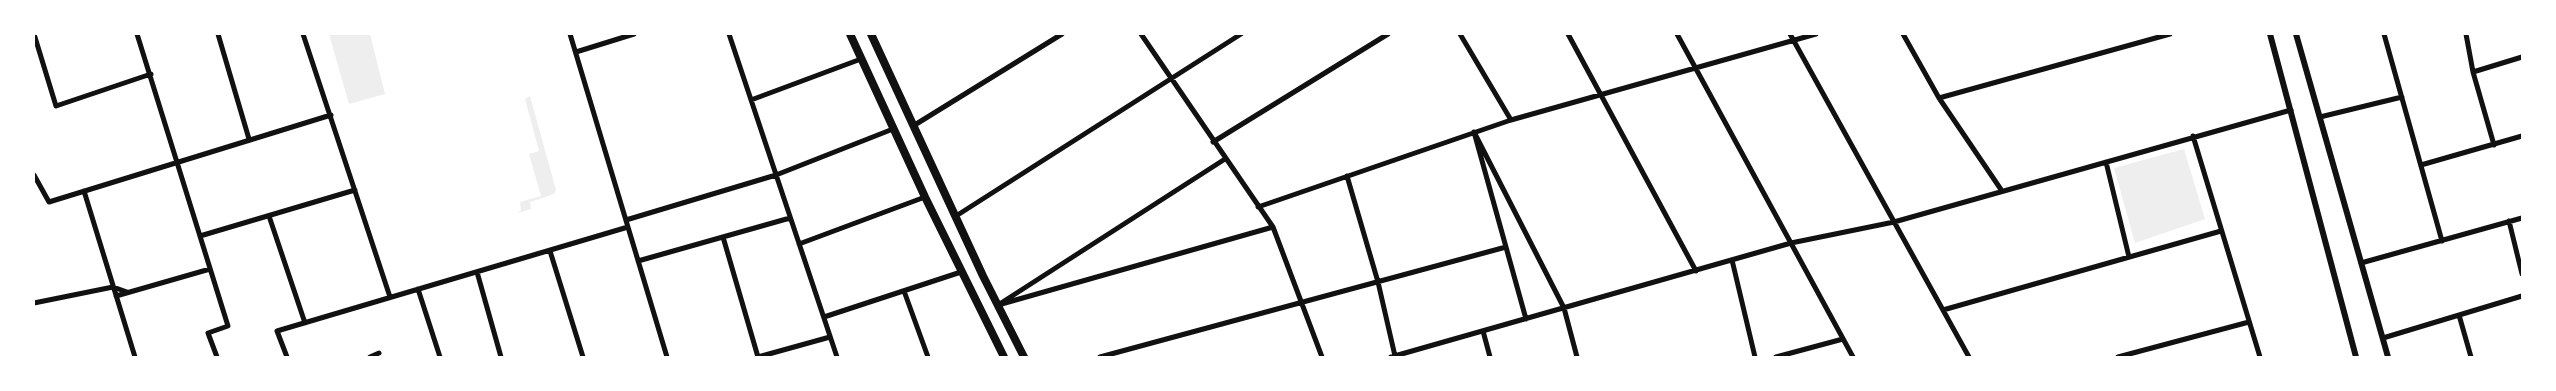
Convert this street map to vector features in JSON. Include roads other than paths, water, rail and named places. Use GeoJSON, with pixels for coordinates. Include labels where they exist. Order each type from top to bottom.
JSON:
{"type":"FeatureCollection","features":[{"type":"Feature","properties":{"kind":"main road"},"geometry":{"type":"LineString","coordinates":[[850,34],[925,197],[1004,357]]}},
{"type":"Feature","properties":{"kind":"main road"},"geometry":{"type":"LineString","coordinates":[[872,34],[913,126],[1024,357]]}},
{"type":"Feature","properties":{"kind":"street"},"geometry":{"type":"LineString","coordinates":[[34,34],[56,106],[151,74]]}},
{"type":"Feature","properties":{"kind":"street"},"geometry":{"type":"LineString","coordinates":[[137,34],[228,326],[208,332],[217,357]]}},
{"type":"Feature","properties":{"kind":"street"},"geometry":{"type":"LineString","coordinates":[[218,34],[249,139]]}},
{"type":"Feature","properties":{"kind":"street"},"geometry":{"type":"LineString","coordinates":[[303,34],[390,297]]}},
{"type":"Feature","properties":{"kind":"street"},"geometry":{"type":"LineString","coordinates":[[570,34],[666,357]]}},
{"type":"Feature","properties":{"kind":"street"},"geometry":{"type":"LineString","coordinates":[[576,52],[634,34]]}},
{"type":"Feature","properties":{"kind":"street"},"geometry":{"type":"LineString","coordinates":[[729,34],[837,357]]}},
{"type":"Feature","properties":{"kind":"street"},"geometry":{"type":"LineString","coordinates":[[913,126],[1062,34]]}},
{"type":"Feature","properties":{"kind":"street"},"geometry":{"type":"LineString","coordinates":[[1141,34],[1225,160],[1273,227],[1322,357]]}},
{"type":"Feature","properties":{"kind":"street"},"geometry":{"type":"LineString","coordinates":[[956,216],[1241,34]]}},
{"type":"Feature","properties":{"kind":"street"},"geometry":{"type":"LineString","coordinates":[[1213,142],[1388,34]]}},
{"type":"Feature","properties":{"kind":"street"},"geometry":{"type":"LineString","coordinates":[[1460,34],[1511,120]]}},
{"type":"Feature","properties":{"kind":"street"},"geometry":{"type":"LineString","coordinates":[[1568,34],[1696,271]]}},
{"type":"Feature","properties":{"kind":"street"},"geometry":{"type":"LineString","coordinates":[[1677,34],[1854,357]]}},
{"type":"Feature","properties":{"kind":"street"},"geometry":{"type":"LineString","coordinates":[[1790,34],[1969,357]]}},
{"type":"Feature","properties":{"kind":"street"},"geometry":{"type":"LineString","coordinates":[[1258,207],[1511,120],[1816,34]]}},
{"type":"Feature","properties":{"kind":"street"},"geometry":{"type":"LineString","coordinates":[[1903,34],[1939,98],[2002,192]]}},
{"type":"Feature","properties":{"kind":"street"},"geometry":{"type":"LineString","coordinates":[[1939,98],[2170,34]]}},
{"type":"Feature","properties":{"kind":"street"},"geometry":{"type":"LineString","coordinates":[[2270,34],[2356,357]]}},
{"type":"Feature","properties":{"kind":"street"},"geometry":{"type":"LineString","coordinates":[[2296,34],[2388,357]]}},
{"type":"Feature","properties":{"kind":"street"},"geometry":{"type":"LineString","coordinates":[[2384,34],[2442,241]]}},
{"type":"Feature","properties":{"kind":"street"},"geometry":{"type":"LineString","coordinates":[[2466,34],[2473,72],[2494,144]]}},
{"type":"Feature","properties":{"kind":"street"},"geometry":{"type":"LineString","coordinates":[[2473,72],[2522,57]]}},
{"type":"Feature","properties":{"kind":"street"},"geometry":{"type":"LineString","coordinates":[[751,100],[861,59]]}},
{"type":"Feature","properties":{"kind":"street"},"geometry":{"type":"LineString","coordinates":[[34,64],[42,61]]}},
{"type":"Feature","properties":{"kind":"street"},"geometry":{"type":"LineString","coordinates":[[2320,118],[2402,97]]}},
{"type":"Feature","properties":{"kind":"street"},"geometry":{"type":"LineString","coordinates":[[1347,176],[1378,282],[1393,357],[1412,354],[1483,331],[1791,243],[1894,222],[2193,136],[2291,110]]}},
{"type":"Feature","properties":{"kind":"street"},"geometry":{"type":"LineString","coordinates":[[34,175],[49,202],[331,115]]}},
{"type":"Feature","properties":{"kind":"street"},"geometry":{"type":"LineString","coordinates":[[626,220],[776,174],[894,129]]}},
{"type":"Feature","properties":{"kind":"street"},"geometry":{"type":"LineString","coordinates":[[1474,132],[1526,319]]}},
{"type":"Feature","properties":{"kind":"street"},"geometry":{"type":"LineString","coordinates":[[1474,132],[1564,308],[1578,357]]}},
{"type":"Feature","properties":{"kind":"street"},"geometry":{"type":"LineString","coordinates":[[2193,136],[2260,357]]}},
{"type":"Feature","properties":{"kind":"street"},"geometry":{"type":"LineString","coordinates":[[2421,165],[2522,136]]}},
{"type":"Feature","properties":{"kind":"street"},"geometry":{"type":"LineString","coordinates":[[998,305],[1225,160]]}},
{"type":"Feature","properties":{"kind":"street"},"geometry":{"type":"LineString","coordinates":[[2106,162],[2129,257]]}},
{"type":"Feature","properties":{"kind":"street"},"geometry":{"type":"LineString","coordinates":[[200,236],[355,190]]}},
{"type":"Feature","properties":{"kind":"street"},"geometry":{"type":"LineString","coordinates":[[84,191],[134,357]]}},
{"type":"Feature","properties":{"kind":"street"},"geometry":{"type":"LineString","coordinates":[[799,244],[925,197]]}},
{"type":"Feature","properties":{"kind":"street"},"geometry":{"type":"LineString","coordinates":[[269,216],[305,323]]}},
{"type":"Feature","properties":{"kind":"street"},"geometry":{"type":"LineString","coordinates":[[638,261],[790,218]]}},
{"type":"Feature","properties":{"kind":"street"},"geometry":{"type":"LineString","coordinates":[[2361,263],[2522,218]]}},
{"type":"Feature","properties":{"kind":"street"},"geometry":{"type":"LineString","coordinates":[[2509,221],[2522,274]]}},
{"type":"Feature","properties":{"kind":"street"},"geometry":{"type":"LineString","coordinates":[[287,357],[277,332],[628,227]]}},
{"type":"Feature","properties":{"kind":"street"},"geometry":{"type":"LineString","coordinates":[[998,305],[1273,227]]}},
{"type":"Feature","properties":{"kind":"street"},"geometry":{"type":"LineString","coordinates":[[1943,310],[2221,231]]}},
{"type":"Feature","properties":{"kind":"street"},"geometry":{"type":"LineString","coordinates":[[723,237],[758,357],[830,337]]}},
{"type":"Feature","properties":{"kind":"street"},"geometry":{"type":"LineString","coordinates":[[1100,357],[1506,247]]}},
{"type":"Feature","properties":{"kind":"street"},"geometry":{"type":"LineString","coordinates":[[550,250],[583,357]]}},
{"type":"Feature","properties":{"kind":"street"},"geometry":{"type":"LineString","coordinates":[[1732,260],[1755,357]]}},
{"type":"Feature","properties":{"kind":"street"},"geometry":{"type":"LineString","coordinates":[[116,296],[210,269]]}},
{"type":"Feature","properties":{"kind":"street"},"geometry":{"type":"LineString","coordinates":[[476,272],[501,357]]}},
{"type":"Feature","properties":{"kind":"street"},"geometry":{"type":"LineString","coordinates":[[824,317],[961,272]]}},
{"type":"Feature","properties":{"kind":"street"},"geometry":{"type":"LineString","coordinates":[[34,303],[113,287],[128,292]]}},
{"type":"Feature","properties":{"kind":"street"},"geometry":{"type":"LineString","coordinates":[[418,289],[440,357]]}},
{"type":"Feature","properties":{"kind":"street"},"geometry":{"type":"LineString","coordinates":[[904,292],[928,357]]}},
{"type":"Feature","properties":{"kind":"street"},"geometry":{"type":"LineString","coordinates":[[2382,338],[2522,296]]}},
{"type":"Feature","properties":{"kind":"street"},"geometry":{"type":"LineString","coordinates":[[2459,315],[2471,357]]}},
{"type":"Feature","properties":{"kind":"street"},"geometry":{"type":"LineString","coordinates":[[2118,357],[2249,322]]}},
{"type":"Feature","properties":{"kind":"street"},"geometry":{"type":"LineString","coordinates":[[1483,331],[1490,357]]}},
{"type":"Feature","properties":{"kind":"street"},"geometry":{"type":"LineString","coordinates":[[1776,357],[1844,339]]}},
{"type":"Feature","properties":{"kind":"street"},"geometry":{"type":"LineString","coordinates":[[371,357],[379,353]]}}]}
